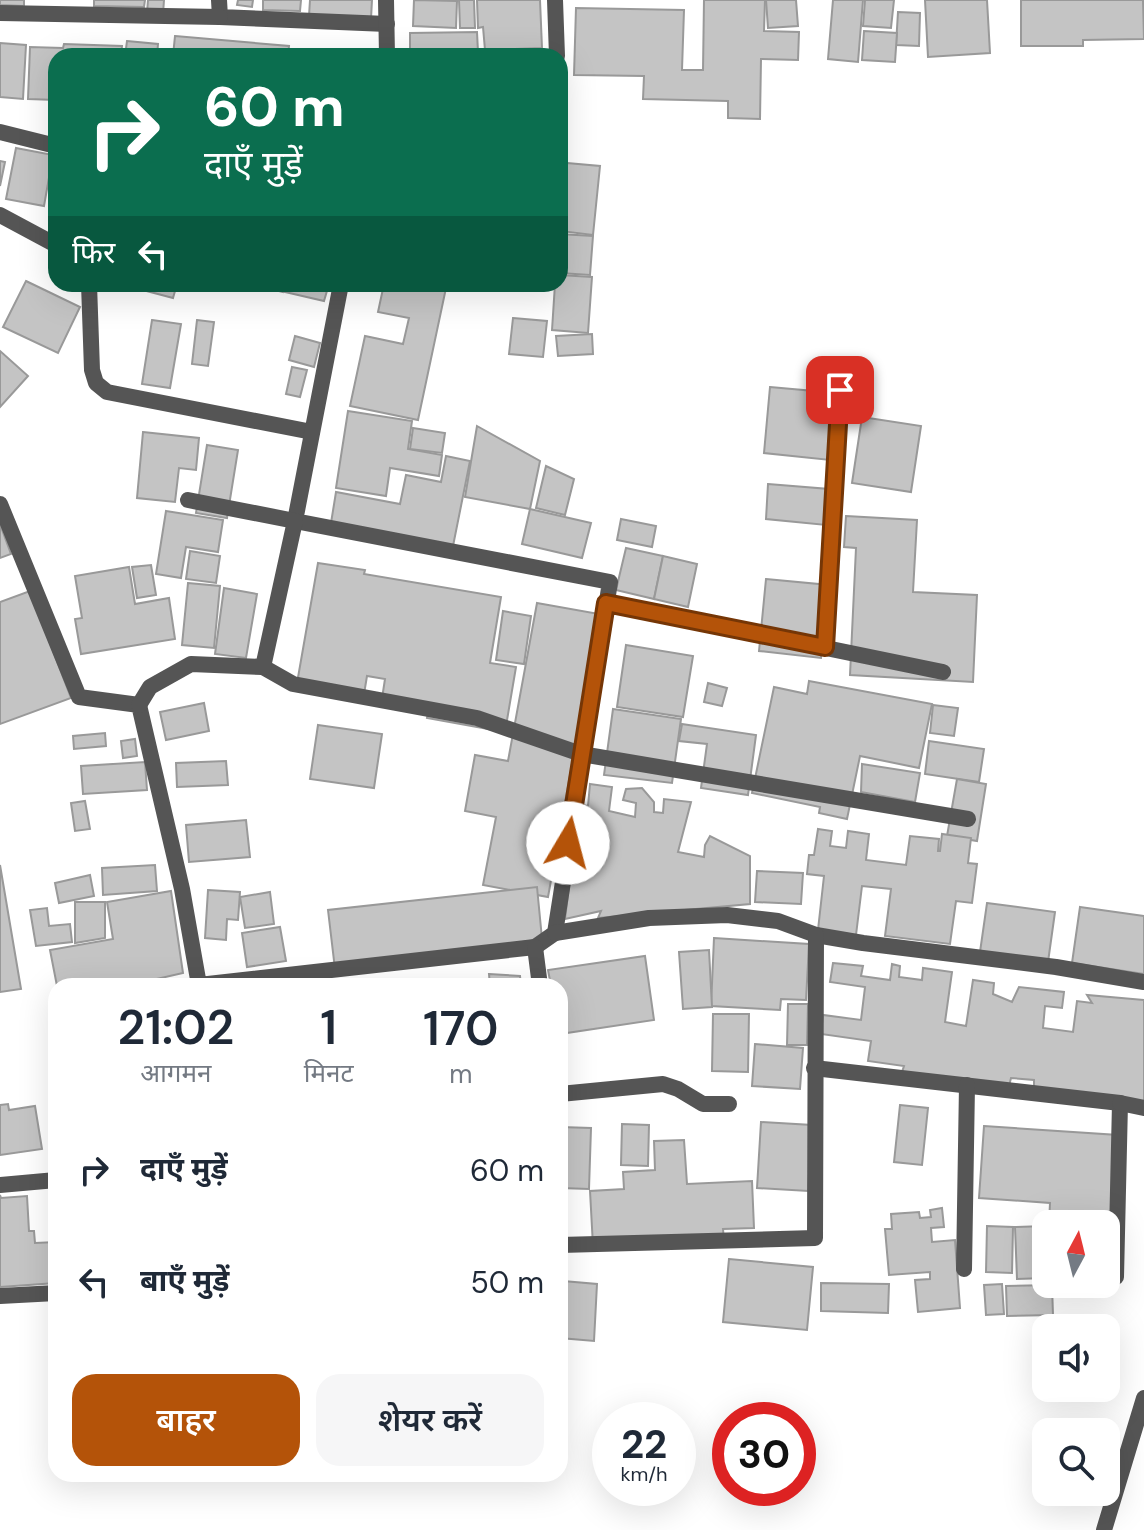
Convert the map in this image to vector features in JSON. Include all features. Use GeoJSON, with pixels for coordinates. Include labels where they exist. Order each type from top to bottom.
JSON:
{"type":"FeatureCollection","features":[{"type":"Feature","properties":{"kind":"street"},"geometry":{"type":"LineString","coordinates":[[386,0],[387,48]]}},
{"type":"Feature","properties":{"kind":"street"},"geometry":{"type":"LineString","coordinates":[[555,0],[557,48]]}},
{"type":"Feature","properties":{"kind":"street"},"geometry":{"type":"LineString","coordinates":[[0,13],[67,7],[219,8],[387,24]]}},
{"type":"Feature","properties":{"kind":"street"},"geometry":{"type":"LineString","coordinates":[[0,132],[48,144]]}},
{"type":"Feature","properties":{"kind":"street"},"geometry":{"type":"LineString","coordinates":[[0,215],[48,241]]}},
{"type":"Feature","properties":{"kind":"street"},"geometry":{"type":"LineString","coordinates":[[89,292],[92,370],[96,383],[107,392],[312,432]]}},
{"type":"Feature","properties":{"kind":"street"},"geometry":{"type":"LineString","coordinates":[[263,667],[339,292]]}},
{"type":"Feature","properties":{"kind":"street"},"geometry":{"type":"LineString","coordinates":[[825,647],[840,390]]}},
{"type":"Feature","properties":{"kind":"street"},"geometry":{"type":"LineString","coordinates":[[188,500],[610,582],[555,933]]}},
{"type":"Feature","properties":{"kind":"street"},"geometry":{"type":"LineString","coordinates":[[0,504],[79,697],[139,705]]}},
{"type":"Feature","properties":{"kind":"street"},"geometry":{"type":"LineString","coordinates":[[606,603],[943,672]]}},
{"type":"Feature","properties":{"kind":"street"},"geometry":{"type":"LineString","coordinates":[[197,978],[182,889],[139,705],[150,687],[191,664],[263,667],[293,684],[477,718],[581,754],[968,819]]}},
{"type":"Feature","properties":{"kind":"street"},"geometry":{"type":"LineString","coordinates":[[267,978],[535,947],[555,933],[649,918],[727,915],[778,921],[816,935],[1144,982]]}},
{"type":"Feature","properties":{"kind":"street"},"geometry":{"type":"LineString","coordinates":[[568,1245],[815,1238],[816,935]]}},
{"type":"Feature","properties":{"kind":"street"},"geometry":{"type":"LineString","coordinates":[[535,947],[539,978]]}},
{"type":"Feature","properties":{"kind":"street"},"geometry":{"type":"LineString","coordinates":[[814,1068],[1144,1108]]}},
{"type":"Feature","properties":{"kind":"street"},"geometry":{"type":"LineString","coordinates":[[568,1093],[663,1084],[678,1089],[695,1102],[729,1104]]}},
{"type":"Feature","properties":{"kind":"street"},"geometry":{"type":"LineString","coordinates":[[964,1269],[967,1085]]}},
{"type":"Feature","properties":{"kind":"street"},"geometry":{"type":"LineString","coordinates":[[1118,1210],[1120,1103]]}},
{"type":"Feature","properties":{"kind":"street"},"geometry":{"type":"LineString","coordinates":[[0,1185],[48,1181]]}},
{"type":"Feature","properties":{"kind":"street"},"geometry":{"type":"LineString","coordinates":[[0,1296],[48,1293]]}},
{"type":"Feature","properties":{"kind":"street"},"geometry":{"type":"LineString","coordinates":[[1104,1530],[1144,1398]]}},
{"type":"Feature","properties":{"kind":"building"},"geometry":{"type":"Polygon","coordinates":[[[0,0],[24,0],[24,6],[0,5],[0,0]]]}},
{"type":"Feature","properties":{"kind":"building"},"geometry":{"type":"Polygon","coordinates":[[[94,0],[145,0],[144,7],[94,6],[94,0]]]}},
{"type":"Feature","properties":{"kind":"building"},"geometry":{"type":"Polygon","coordinates":[[[148,0],[164,0],[163,14],[147,13],[148,0]]]}},
{"type":"Feature","properties":{"kind":"building"},"geometry":{"type":"Polygon","coordinates":[[[238,0],[253,0],[252,7],[237,5],[238,0]]]}},
{"type":"Feature","properties":{"kind":"building"},"geometry":{"type":"Polygon","coordinates":[[[263,0],[301,0],[300,11],[263,10],[263,0]]]}},
{"type":"Feature","properties":{"kind":"building"},"geometry":{"type":"Polygon","coordinates":[[[310,0],[372,0],[371,19],[309,16],[310,0]]]}},
{"type":"Feature","properties":{"kind":"building"},"geometry":{"type":"Polygon","coordinates":[[[414,0],[457,1],[456,28],[413,26],[414,0]]]}},
{"type":"Feature","properties":{"kind":"building"},"geometry":{"type":"Polygon","coordinates":[[[459,0],[474,0],[475,28],[460,28],[459,0]]]}},
{"type":"Feature","properties":{"kind":"building"},"geometry":{"type":"Polygon","coordinates":[[[477,0],[540,0],[542,48],[485,48],[483,27],[478,28],[477,0]]]}},
{"type":"Feature","properties":{"kind":"building"},"geometry":{"type":"Polygon","coordinates":[[[704,0],[765,0],[764,31],[799,32],[798,60],[761,59],[760,119],[728,118],[728,101],[643,99],[644,76],[574,75],[576,8],[684,10],[682,70],[703,70],[704,0]]]}},
{"type":"Feature","properties":{"kind":"building"},"geometry":{"type":"Polygon","coordinates":[[[766,0],[796,0],[798,26],[768,28],[766,0]]]}},
{"type":"Feature","properties":{"kind":"building"},"geometry":{"type":"Polygon","coordinates":[[[833,0],[863,0],[858,62],[828,59],[833,0]]]}},
{"type":"Feature","properties":{"kind":"building"},"geometry":{"type":"Polygon","coordinates":[[[865,0],[894,0],[891,28],[863,26],[865,0]]]}},
{"type":"Feature","properties":{"kind":"building"},"geometry":{"type":"Polygon","coordinates":[[[925,0],[987,0],[990,53],[928,57],[925,0]]]}},
{"type":"Feature","properties":{"kind":"building"},"geometry":{"type":"Polygon","coordinates":[[[1021,0],[1143,0],[1144,39],[1083,40],[1083,46],[1021,46],[1021,0]]]}},
{"type":"Feature","properties":{"kind":"building"},"geometry":{"type":"Polygon","coordinates":[[[898,12],[920,13],[919,46],[896,45],[898,12]]]}},
{"type":"Feature","properties":{"kind":"building"},"geometry":{"type":"Polygon","coordinates":[[[864,31],[897,33],[895,62],[862,60],[864,31]]]}},
{"type":"Feature","properties":{"kind":"building"},"geometry":{"type":"Polygon","coordinates":[[[477,32],[478,48],[410,48],[410,33],[477,32]]]}},
{"type":"Feature","properties":{"kind":"building"},"geometry":{"type":"Polygon","coordinates":[[[175,36],[289,46],[289,48],[174,48],[175,36]]]}},
{"type":"Feature","properties":{"kind":"building"},"geometry":{"type":"Polygon","coordinates":[[[127,41],[158,44],[158,48],[126,48],[127,41]]]}},
{"type":"Feature","properties":{"kind":"building"},"geometry":{"type":"Polygon","coordinates":[[[0,43],[26,45],[23,99],[0,97],[0,43]]]}},
{"type":"Feature","properties":{"kind":"building"},"geometry":{"type":"Polygon","coordinates":[[[64,44],[122,46],[122,48],[63,48],[64,44]]]}},
{"type":"Feature","properties":{"kind":"building"},"geometry":{"type":"Polygon","coordinates":[[[30,47],[63,48],[48,48],[48,100],[28,99],[30,47]]]}},
{"type":"Feature","properties":{"kind":"building"},"geometry":{"type":"Polygon","coordinates":[[[16,148],[48,154],[44,206],[6,199],[16,148]]]}},
{"type":"Feature","properties":{"kind":"building"},"geometry":{"type":"Polygon","coordinates":[[[0,161],[5,162],[0,186],[0,161]]]}},
{"type":"Feature","properties":{"kind":"building"},"geometry":{"type":"Polygon","coordinates":[[[568,163],[600,166],[593,235],[568,232],[568,163]]]}},
{"type":"Feature","properties":{"kind":"building"},"geometry":{"type":"Polygon","coordinates":[[[568,234],[593,236],[590,275],[568,274],[568,234]]]}},
{"type":"Feature","properties":{"kind":"building"},"geometry":{"type":"Polygon","coordinates":[[[568,276],[592,277],[588,333],[552,330],[554,292],[568,292],[568,276]]]}},
{"type":"Feature","properties":{"kind":"building"},"geometry":{"type":"Polygon","coordinates":[[[26,281],[80,307],[58,353],[3,327],[26,281]]]}},
{"type":"Feature","properties":{"kind":"building"},"geometry":{"type":"Polygon","coordinates":[[[150,292],[175,292],[173,298],[150,292]]]}},
{"type":"Feature","properties":{"kind":"building"},"geometry":{"type":"Polygon","coordinates":[[[285,292],[327,292],[324,301],[285,292]]]}},
{"type":"Feature","properties":{"kind":"building"},"geometry":{"type":"Polygon","coordinates":[[[382,292],[445,292],[418,420],[350,406],[365,336],[403,344],[409,318],[378,312],[382,292]]]}},
{"type":"Feature","properties":{"kind":"building"},"geometry":{"type":"Polygon","coordinates":[[[513,318],[547,321],[543,357],[509,354],[513,318]]]}},
{"type":"Feature","properties":{"kind":"building"},"geometry":{"type":"Polygon","coordinates":[[[152,320],[181,324],[170,388],[142,384],[152,320]]]}},
{"type":"Feature","properties":{"kind":"building"},"geometry":{"type":"Polygon","coordinates":[[[197,320],[214,322],[208,366],[192,364],[197,320]]]}},
{"type":"Feature","properties":{"kind":"building"},"geometry":{"type":"Polygon","coordinates":[[[592,334],[593,354],[558,356],[556,336],[592,334]]]}},
{"type":"Feature","properties":{"kind":"building"},"geometry":{"type":"Polygon","coordinates":[[[295,336],[320,343],[314,367],[289,360],[295,336]]]}},
{"type":"Feature","properties":{"kind":"building"},"geometry":{"type":"Polygon","coordinates":[[[0,351],[28,376],[0,407],[0,351]]]}},
{"type":"Feature","properties":{"kind":"building"},"geometry":{"type":"Polygon","coordinates":[[[292,367],[307,370],[300,397],[286,394],[292,367]]]}},
{"type":"Feature","properties":{"kind":"building"},"geometry":{"type":"Polygon","coordinates":[[[770,387],[836,393],[830,460],[764,453],[770,387]]]}},
{"type":"Feature","properties":{"kind":"building"},"geometry":{"type":"Polygon","coordinates":[[[348,411],[412,421],[408,449],[442,455],[439,476],[390,468],[386,496],[336,488],[348,411]]]}},
{"type":"Feature","properties":{"kind":"building"},"geometry":{"type":"Polygon","coordinates":[[[862,417],[921,426],[911,492],[852,483],[862,417]]]}},
{"type":"Feature","properties":{"kind":"building"},"geometry":{"type":"Polygon","coordinates":[[[477,426],[540,461],[530,509],[465,497],[477,426]]]}},
{"type":"Feature","properties":{"kind":"building"},"geometry":{"type":"Polygon","coordinates":[[[413,428],[445,433],[442,453],[410,449],[413,428]]]}},
{"type":"Feature","properties":{"kind":"building"},"geometry":{"type":"Polygon","coordinates":[[[143,432],[199,438],[196,470],[179,468],[175,502],[137,498],[143,432]]]}},
{"type":"Feature","properties":{"kind":"building"},"geometry":{"type":"Polygon","coordinates":[[[207,445],[238,450],[227,518],[196,513],[207,445]]]}},
{"type":"Feature","properties":{"kind":"building"},"geometry":{"type":"Polygon","coordinates":[[[446,456],[470,461],[453,546],[331,523],[336,492],[400,504],[406,475],[441,482],[446,456]]]}},
{"type":"Feature","properties":{"kind":"building"},"geometry":{"type":"Polygon","coordinates":[[[546,466],[574,479],[565,515],[536,508],[546,466]]]}},
{"type":"Feature","properties":{"kind":"building"},"geometry":{"type":"Polygon","coordinates":[[[768,484],[829,489],[826,525],[766,519],[768,484]]]}},
{"type":"Feature","properties":{"kind":"building"},"geometry":{"type":"Polygon","coordinates":[[[530,509],[591,523],[582,558],[522,544],[530,509]]]}},
{"type":"Feature","properties":{"kind":"building"},"geometry":{"type":"Polygon","coordinates":[[[166,511],[223,520],[218,552],[186,547],[181,578],[156,574],[166,511]]]}},
{"type":"Feature","properties":{"kind":"building"},"geometry":{"type":"Polygon","coordinates":[[[846,516],[917,520],[913,592],[977,595],[973,682],[850,675],[856,548],[844,547],[846,516]]]}},
{"type":"Feature","properties":{"kind":"building"},"geometry":{"type":"Polygon","coordinates":[[[621,519],[656,526],[652,547],[617,540],[621,519]]]}},
{"type":"Feature","properties":{"kind":"building"},"geometry":{"type":"Polygon","coordinates":[[[0,524],[11,554],[0,558],[0,524]]]}},
{"type":"Feature","properties":{"kind":"building"},"geometry":{"type":"Polygon","coordinates":[[[626,548],[663,556],[654,599],[616,590],[626,548]]]}},
{"type":"Feature","properties":{"kind":"building"},"geometry":{"type":"Polygon","coordinates":[[[190,551],[220,556],[216,583],[186,579],[190,551]]]}},
{"type":"Feature","properties":{"kind":"building"},"geometry":{"type":"Polygon","coordinates":[[[663,556],[697,564],[688,607],[654,599],[663,556]]]}},
{"type":"Feature","properties":{"kind":"building"},"geometry":{"type":"Polygon","coordinates":[[[318,563],[365,570],[364,574],[501,597],[490,663],[516,667],[505,732],[427,718],[428,713],[381,705],[385,679],[367,676],[363,700],[296,689],[318,563]]]}},
{"type":"Feature","properties":{"kind":"building"},"geometry":{"type":"Polygon","coordinates":[[[151,565],[156,595],[137,598],[132,567],[151,565]]]}},
{"type":"Feature","properties":{"kind":"building"},"geometry":{"type":"Polygon","coordinates":[[[129,567],[135,604],[169,598],[175,639],[81,654],[75,619],[82,618],[75,576],[129,567]]]}},
{"type":"Feature","properties":{"kind":"building"},"geometry":{"type":"Polygon","coordinates":[[[766,579],[829,585],[821,658],[759,651],[766,579]]]}},
{"type":"Feature","properties":{"kind":"building"},"geometry":{"type":"Polygon","coordinates":[[[188,583],[220,586],[214,648],[182,645],[188,583]]]}},
{"type":"Feature","properties":{"kind":"building"},"geometry":{"type":"Polygon","coordinates":[[[224,588],[257,594],[246,658],[215,654],[224,588]]]}},
{"type":"Feature","properties":{"kind":"building"},"geometry":{"type":"Polygon","coordinates":[[[30,591],[71,698],[0,724],[0,602],[30,591]]]}},
{"type":"Feature","properties":{"kind":"building"},"geometry":{"type":"Polygon","coordinates":[[[537,603],[599,614],[548,897],[483,885],[496,817],[465,811],[475,755],[508,761],[537,603]]]}},
{"type":"Feature","properties":{"kind":"building"},"geometry":{"type":"Polygon","coordinates":[[[503,611],[531,616],[524,664],[496,660],[503,611]]]}},
{"type":"Feature","properties":{"kind":"building"},"geometry":{"type":"Polygon","coordinates":[[[626,645],[693,656],[683,717],[617,707],[626,645]]]}},
{"type":"Feature","properties":{"kind":"building"},"geometry":{"type":"Polygon","coordinates":[[[809,681],[932,704],[919,768],[860,756],[847,819],[819,813],[820,807],[752,793],[774,687],[807,694],[809,681]]]}},
{"type":"Feature","properties":{"kind":"building"},"geometry":{"type":"Polygon","coordinates":[[[708,683],[727,688],[722,706],[704,702],[708,683]]]}},
{"type":"Feature","properties":{"kind":"building"},"geometry":{"type":"Polygon","coordinates":[[[204,703],[209,731],[166,740],[160,712],[204,703]]]}},
{"type":"Feature","properties":{"kind":"building"},"geometry":{"type":"Polygon","coordinates":[[[933,705],[958,708],[954,736],[930,733],[933,705]]]}},
{"type":"Feature","properties":{"kind":"building"},"geometry":{"type":"Polygon","coordinates":[[[613,709],[681,719],[672,783],[604,775],[613,709]]]}},
{"type":"Feature","properties":{"kind":"building"},"geometry":{"type":"Polygon","coordinates":[[[682,724],[756,735],[748,795],[701,788],[707,744],[679,741],[682,724]]]}},
{"type":"Feature","properties":{"kind":"building"},"geometry":{"type":"Polygon","coordinates":[[[318,725],[382,734],[374,788],[310,779],[318,725]]]}},
{"type":"Feature","properties":{"kind":"building"},"geometry":{"type":"Polygon","coordinates":[[[105,733],[106,746],[74,749],[73,736],[105,733]]]}},
{"type":"Feature","properties":{"kind":"building"},"geometry":{"type":"Polygon","coordinates":[[[135,739],[137,756],[123,758],[121,741],[135,739]]]}},
{"type":"Feature","properties":{"kind":"building"},"geometry":{"type":"Polygon","coordinates":[[[929,741],[984,749],[979,782],[925,774],[929,741]]]}},
{"type":"Feature","properties":{"kind":"building"},"geometry":{"type":"Polygon","coordinates":[[[226,761],[228,785],[177,787],[176,763],[226,761]]]}},
{"type":"Feature","properties":{"kind":"building"},"geometry":{"type":"Polygon","coordinates":[[[145,762],[147,790],[83,794],[81,766],[145,762]]]}},
{"type":"Feature","properties":{"kind":"building"},"geometry":{"type":"Polygon","coordinates":[[[862,764],[920,773],[915,802],[861,792],[862,764]]]}},
{"type":"Feature","properties":{"kind":"building"},"geometry":{"type":"Polygon","coordinates":[[[957,779],[986,784],[977,841],[947,836],[957,779]]]}},
{"type":"Feature","properties":{"kind":"building"},"geometry":{"type":"Polygon","coordinates":[[[590,784],[612,787],[609,811],[635,817],[636,803],[623,800],[626,789],[642,788],[654,802],[654,812],[663,813],[664,799],[691,802],[678,852],[704,857],[710,836],[750,856],[750,904],[598,918],[601,911],[565,919],[571,870],[594,872],[597,854],[575,852],[581,805],[588,806],[590,784]]]}},
{"type":"Feature","properties":{"kind":"building"},"geometry":{"type":"Polygon","coordinates":[[[85,801],[90,829],[75,831],[71,803],[85,801]]]}},
{"type":"Feature","properties":{"kind":"building"},"geometry":{"type":"Polygon","coordinates":[[[246,820],[250,857],[189,862],[186,825],[246,820]]]}},
{"type":"Feature","properties":{"kind":"building"},"geometry":{"type":"Polygon","coordinates":[[[818,829],[832,831],[830,846],[846,848],[848,831],[869,834],[866,860],[906,865],[910,836],[939,839],[938,851],[942,834],[971,838],[968,863],[977,864],[972,903],[956,901],[950,944],[885,936],[891,889],[862,886],[856,935],[818,930],[824,876],[807,874],[809,855],[814,855],[818,829]]]}},
{"type":"Feature","properties":{"kind":"building"},"geometry":{"type":"Polygon","coordinates":[[[0,865],[21,989],[0,992],[0,865]]]}},
{"type":"Feature","properties":{"kind":"building"},"geometry":{"type":"Polygon","coordinates":[[[155,865],[157,891],[103,895],[102,868],[155,865]]]}},
{"type":"Feature","properties":{"kind":"building"},"geometry":{"type":"Polygon","coordinates":[[[757,871],[803,873],[801,904],[755,902],[757,871]]]}},
{"type":"Feature","properties":{"kind":"building"},"geometry":{"type":"Polygon","coordinates":[[[90,875],[94,896],[59,903],[55,883],[90,875]]]}},
{"type":"Feature","properties":{"kind":"building"},"geometry":{"type":"Polygon","coordinates":[[[537,887],[542,939],[335,969],[328,910],[537,887]]]}},
{"type":"Feature","properties":{"kind":"building"},"geometry":{"type":"Polygon","coordinates":[[[208,890],[240,892],[238,920],[227,919],[226,940],[205,938],[208,890]]]}},
{"type":"Feature","properties":{"kind":"building"},"geometry":{"type":"Polygon","coordinates":[[[171,891],[183,973],[161,978],[55,978],[50,950],[113,939],[107,902],[171,891]]]}},
{"type":"Feature","properties":{"kind":"building"},"geometry":{"type":"Polygon","coordinates":[[[270,892],[274,924],[245,928],[240,897],[270,892]]]}},
{"type":"Feature","properties":{"kind":"building"},"geometry":{"type":"Polygon","coordinates":[[[75,902],[105,902],[105,938],[75,943],[75,902]]]}},
{"type":"Feature","properties":{"kind":"building"},"geometry":{"type":"Polygon","coordinates":[[[987,903],[1055,912],[1048,962],[980,952],[987,903]]]}},
{"type":"Feature","properties":{"kind":"building"},"geometry":{"type":"Polygon","coordinates":[[[1080,907],[1144,916],[1144,974],[1072,963],[1080,907]]]}},
{"type":"Feature","properties":{"kind":"building"},"geometry":{"type":"Polygon","coordinates":[[[47,908],[49,926],[70,924],[72,942],[36,946],[30,910],[47,908]]]}},
{"type":"Feature","properties":{"kind":"building"},"geometry":{"type":"Polygon","coordinates":[[[280,927],[286,961],[247,967],[242,933],[280,927]]]}},
{"type":"Feature","properties":{"kind":"building"},"geometry":{"type":"Polygon","coordinates":[[[714,938],[809,944],[806,1000],[781,999],[780,1010],[711,1006],[714,938]]]}},
{"type":"Feature","properties":{"kind":"building"},"geometry":{"type":"Polygon","coordinates":[[[709,950],[712,1007],[683,1009],[679,952],[709,950]]]}},
{"type":"Feature","properties":{"kind":"building"},"geometry":{"type":"Polygon","coordinates":[[[645,956],[654,1020],[568,1033],[568,978],[550,978],[548,970],[645,956]]]}},
{"type":"Feature","properties":{"kind":"building"},"geometry":{"type":"Polygon","coordinates":[[[833,963],[863,966],[861,976],[890,980],[892,964],[900,966],[899,977],[922,980],[923,968],[952,972],[945,1022],[966,1026],[973,980],[994,983],[993,994],[1012,1002],[1019,987],[1064,992],[1062,1008],[1045,1006],[1043,1028],[1073,1032],[1077,1001],[1092,1003],[1087,995],[1144,1000],[1144,1102],[1034,1089],[1034,1080],[1011,1078],[1009,1086],[902,1072],[904,1066],[868,1061],[871,1041],[821,1034],[823,1015],[861,1020],[865,987],[830,982],[833,963]]]}},
{"type":"Feature","properties":{"kind":"building"},"geometry":{"type":"Polygon","coordinates":[[[489,974],[520,978],[489,978],[489,974]]]}},
{"type":"Feature","properties":{"kind":"building"},"geometry":{"type":"Polygon","coordinates":[[[788,1004],[808,1004],[807,1045],[787,1045],[788,1004]]]}},
{"type":"Feature","properties":{"kind":"building"},"geometry":{"type":"Polygon","coordinates":[[[713,1014],[749,1014],[748,1072],[712,1071],[713,1014]]]}},
{"type":"Feature","properties":{"kind":"building"},"geometry":{"type":"Polygon","coordinates":[[[755,1044],[803,1048],[800,1089],[752,1086],[755,1044]]]}},
{"type":"Feature","properties":{"kind":"building"},"geometry":{"type":"Polygon","coordinates":[[[8,1104],[9,1110],[35,1106],[42,1149],[0,1155],[0,1105],[8,1104]]]}},
{"type":"Feature","properties":{"kind":"building"},"geometry":{"type":"Polygon","coordinates":[[[900,1105],[928,1108],[922,1165],[894,1162],[900,1105]]]}},
{"type":"Feature","properties":{"kind":"building"},"geometry":{"type":"Polygon","coordinates":[[[761,1122],[812,1125],[808,1191],[757,1188],[761,1122]]]}},
{"type":"Feature","properties":{"kind":"building"},"geometry":{"type":"Polygon","coordinates":[[[622,1124],[649,1125],[648,1166],[621,1165],[622,1124]]]}},
{"type":"Feature","properties":{"kind":"building"},"geometry":{"type":"Polygon","coordinates":[[[984,1126],[1118,1135],[1113,1210],[1050,1210],[1050,1203],[979,1198],[984,1126]]]}},
{"type":"Feature","properties":{"kind":"building"},"geometry":{"type":"Polygon","coordinates":[[[568,1127],[591,1128],[589,1189],[568,1188],[568,1127]]]}},
{"type":"Feature","properties":{"kind":"building"},"geometry":{"type":"Polygon","coordinates":[[[684,1140],[687,1184],[752,1181],[754,1228],[723,1229],[724,1240],[593,1246],[590,1191],[624,1189],[623,1172],[655,1170],[654,1141],[684,1140]]]}},
{"type":"Feature","properties":{"kind":"building"},"geometry":{"type":"Polygon","coordinates":[[[0,1195],[1,1198],[27,1196],[29,1231],[34,1231],[35,1243],[48,1242],[48,1284],[0,1287],[0,1195]]]}},
{"type":"Feature","properties":{"kind":"building"},"geometry":{"type":"Polygon","coordinates":[[[942,1208],[944,1227],[931,1228],[932,1242],[955,1240],[960,1308],[918,1312],[915,1280],[930,1279],[930,1272],[889,1275],[885,1229],[892,1229],[891,1214],[919,1212],[920,1218],[931,1217],[930,1210],[942,1208]]]}},
{"type":"Feature","properties":{"kind":"building"},"geometry":{"type":"Polygon","coordinates":[[[987,1226],[1013,1227],[1012,1273],[986,1272],[987,1226]]]}},
{"type":"Feature","properties":{"kind":"building"},"geometry":{"type":"Polygon","coordinates":[[[1032,1226],[1032,1278],[1017,1279],[1015,1227],[1032,1226]]]}},
{"type":"Feature","properties":{"kind":"building"},"geometry":{"type":"Polygon","coordinates":[[[729,1259],[813,1267],[807,1330],[723,1322],[729,1259]]]}},
{"type":"Feature","properties":{"kind":"building"},"geometry":{"type":"Polygon","coordinates":[[[568,1281],[597,1284],[594,1341],[568,1339],[568,1281]]]}},
{"type":"Feature","properties":{"kind":"building"},"geometry":{"type":"Polygon","coordinates":[[[821,1283],[889,1284],[888,1313],[821,1311],[821,1283]]]}},
{"type":"Feature","properties":{"kind":"building"},"geometry":{"type":"Polygon","coordinates":[[[1002,1284],[1004,1314],[986,1315],[984,1285],[1002,1284]]]}},
{"type":"Feature","properties":{"kind":"building"},"geometry":{"type":"Polygon","coordinates":[[[1032,1285],[1032,1298],[1052,1298],[1053,1314],[1007,1316],[1006,1286],[1032,1285]]]}},
{"type":"Feature","properties":{"kind":"route"},"geometry":{"type":"LineString","coordinates":[[568,843],[606,603],[825,647],[840,390]]}}]}
